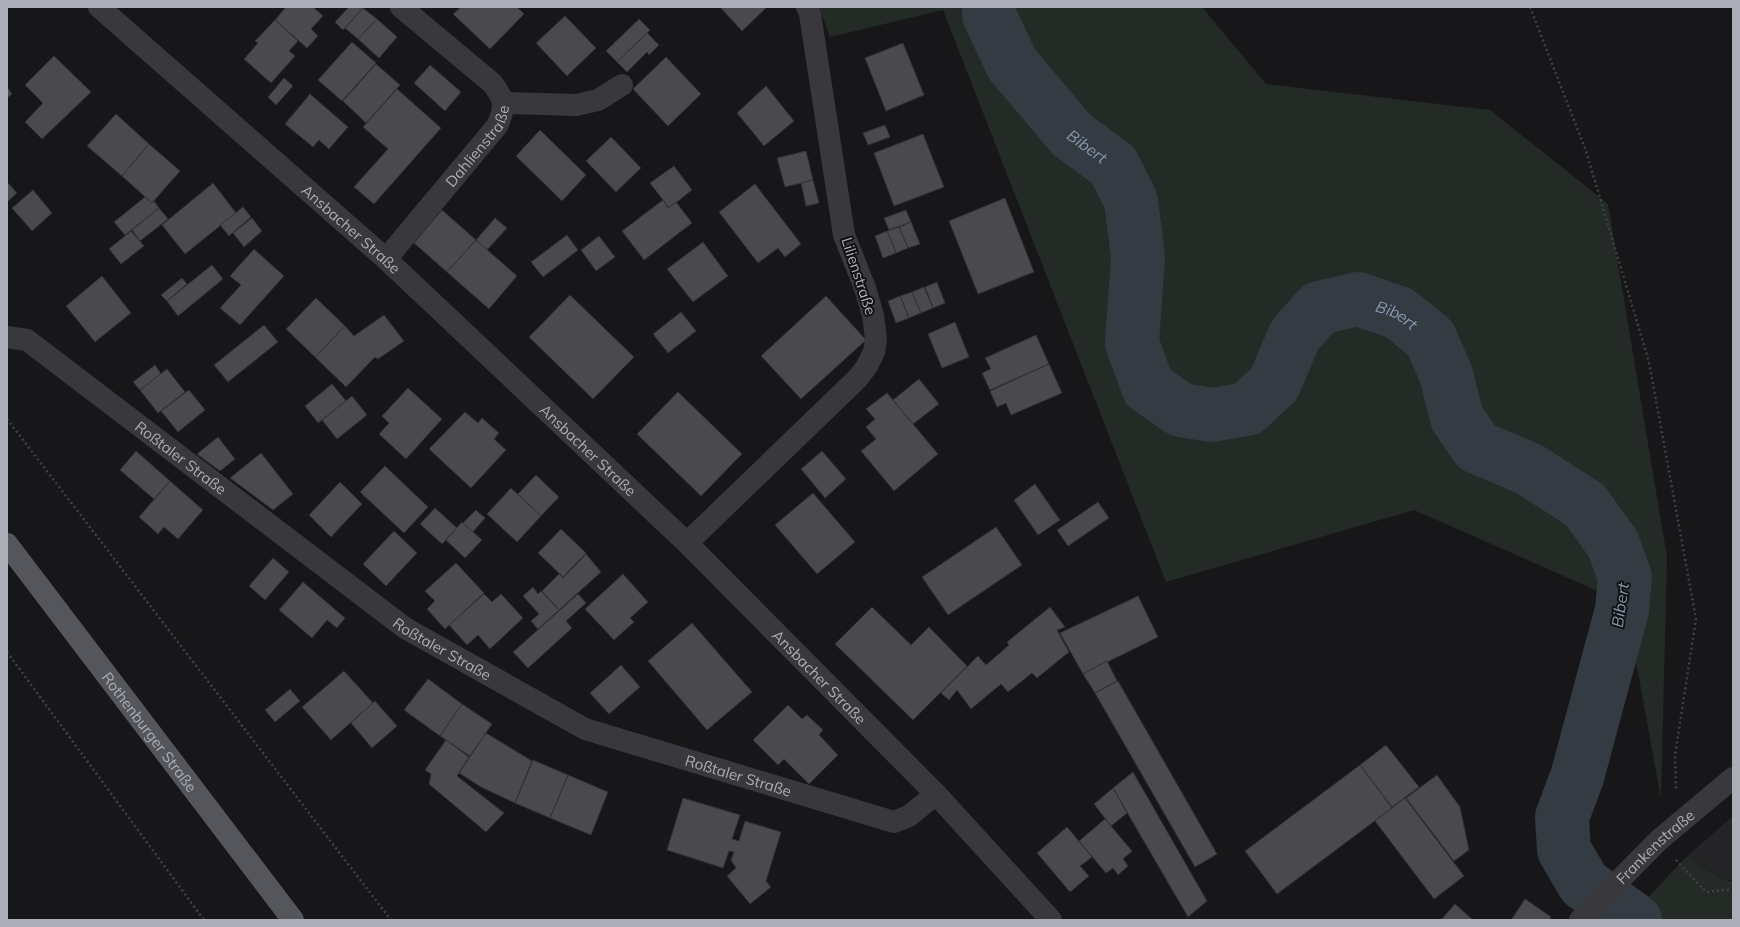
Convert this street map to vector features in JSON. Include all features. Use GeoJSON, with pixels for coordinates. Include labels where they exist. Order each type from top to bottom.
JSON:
{"type":"FeatureCollection","features":[{"type":"Feature","properties":{"kind":"main road","name":"Rothenburger Straße"},"geometry":{"type":"LineString","coordinates":[[7,544],[293,920]]}},
{"type":"Feature","properties":{"kind":"street","name":"Ansbacher Straße"},"geometry":{"type":"LineString","coordinates":[[99,7],[386,259],[687,543],[936,794],[1051,920]]}},
{"type":"Feature","properties":{"kind":"street","name":"Dahlienstraße"},"geometry":{"type":"LineString","coordinates":[[386,259],[497,126],[502,116],[504,103],[500,92],[492,83],[401,7]]}},
{"type":"Feature","properties":{"kind":"street","name":"Lilienstraße"},"geometry":{"type":"LineString","coordinates":[[687,543],[858,378],[867,366],[874,352],[876,339],[873,315],[865,288],[844,235],[810,14],[807,7]]}},
{"type":"Feature","properties":{"kind":"street"},"geometry":{"type":"LineString","coordinates":[[504,103],[576,105],[598,100],[622,85]]}},
{"type":"Feature","properties":{"kind":"street","name":"Roßtaler Straße"},"geometry":{"type":"LineString","coordinates":[[7,337],[27,340],[405,628],[585,729],[894,822],[909,816],[936,794]]}},
{"type":"Feature","properties":{"kind":"street","name":"Frankenstraße"},"geometry":{"type":"LineString","coordinates":[[1580,920],[1652,847],[1678,823],[1733,778]]}},
{"type":"Feature","properties":{"kind":"path"},"geometry":{"type":"LineString","coordinates":[[1530,7],[1586,151],[1650,362],[1696,619],[1675,755],[1678,823]]}},
{"type":"Feature","properties":{"kind":"path"},"geometry":{"type":"LineString","coordinates":[[7,419],[391,920]]}},
{"type":"Feature","properties":{"kind":"path"},"geometry":{"type":"LineString","coordinates":[[7,652],[204,920]]}},
{"type":"Feature","properties":{"kind":"path"},"geometry":{"type":"LineString","coordinates":[[1652,847],[1706,892],[1733,889]]}},
{"type":"Feature","properties":{"kind":"shaded area"},"geometry":{"type":"Polygon","coordinates":[[[819,7],[1202,7],[1266,84],[1490,110],[1608,204],[1667,557],[1661,799],[1626,607],[1591,588],[1414,510],[1166,582],[943,10],[830,37],[819,7]]]}},
{"type":"Feature","properties":{"kind":"shaded area"},"geometry":{"type":"Polygon","coordinates":[[[1733,816],[1733,879],[1726,881],[1686,857],[1733,816]]]}},
{"type":"Feature","properties":{"kind":"shaded area"},"geometry":{"type":"Polygon","coordinates":[[[1686,857],[1726,881],[1733,881],[1733,920],[1627,920],[1686,857]]]}},
{"type":"Feature","properties":{"kind":"building"},"geometry":{"type":"Polygon","coordinates":[[[286,7],[313,7],[323,16],[311,29],[318,36],[307,48],[275,20],[286,7]]]}},
{"type":"Feature","properties":{"kind":"building"},"geometry":{"type":"Polygon","coordinates":[[[349,7],[363,8],[343,30],[335,22],[349,7]]]}},
{"type":"Feature","properties":{"kind":"building"},"geometry":{"type":"Polygon","coordinates":[[[461,7],[517,7],[524,14],[490,49],[453,14],[461,7]]]}},
{"type":"Feature","properties":{"kind":"building"},"geometry":{"type":"Polygon","coordinates":[[[720,7],[767,7],[742,31],[720,7]]]}},
{"type":"Feature","properties":{"kind":"building"},"geometry":{"type":"Polygon","coordinates":[[[363,8],[377,19],[358,39],[345,28],[363,8]]]}},
{"type":"Feature","properties":{"kind":"building"},"geometry":{"type":"Polygon","coordinates":[[[565,16],[596,48],[567,76],[536,43],[565,16]]]}},
{"type":"Feature","properties":{"kind":"building"},"geometry":{"type":"Polygon","coordinates":[[[377,19],[397,37],[379,58],[358,39],[377,19]]]}},
{"type":"Feature","properties":{"kind":"building"},"geometry":{"type":"Polygon","coordinates":[[[639,19],[650,30],[617,62],[606,51],[639,19]]]}},
{"type":"Feature","properties":{"kind":"building"},"geometry":{"type":"Polygon","coordinates":[[[275,20],[298,41],[289,51],[295,56],[271,83],[244,59],[258,43],[255,41],[275,20]]]}},
{"type":"Feature","properties":{"kind":"building"},"geometry":{"type":"Polygon","coordinates":[[[647,33],[659,45],[649,55],[647,52],[627,72],[617,62],[647,33]]]}},
{"type":"Feature","properties":{"kind":"building"},"geometry":{"type":"Polygon","coordinates":[[[352,42],[376,63],[342,101],[318,80],[352,42]]]}},
{"type":"Feature","properties":{"kind":"building"},"geometry":{"type":"Polygon","coordinates":[[[903,43],[924,95],[886,111],[865,58],[903,43]]]}},
{"type":"Feature","properties":{"kind":"building"},"geometry":{"type":"Polygon","coordinates":[[[54,56],[91,92],[42,139],[25,122],[43,103],[25,85],[54,56]]]}},
{"type":"Feature","properties":{"kind":"building"},"geometry":{"type":"Polygon","coordinates":[[[666,57],[701,94],[668,126],[633,89],[666,57]]]}},
{"type":"Feature","properties":{"kind":"building"},"geometry":{"type":"Polygon","coordinates":[[[376,64],[400,85],[366,123],[343,101],[376,64]]]}},
{"type":"Feature","properties":{"kind":"building"},"geometry":{"type":"Polygon","coordinates":[[[430,65],[461,92],[445,111],[414,83],[430,65]]]}},
{"type":"Feature","properties":{"kind":"building"},"geometry":{"type":"Polygon","coordinates":[[[284,78],[293,86],[276,105],[268,97],[284,78]]]}},
{"type":"Feature","properties":{"kind":"building"},"geometry":{"type":"Polygon","coordinates":[[[766,86],[794,121],[764,146],[737,113],[766,86]]]}},
{"type":"Feature","properties":{"kind":"building"},"geometry":{"type":"Polygon","coordinates":[[[7,87],[12,94],[7,98],[7,87]]]}},
{"type":"Feature","properties":{"kind":"building"},"geometry":{"type":"Polygon","coordinates":[[[397,89],[441,128],[374,204],[354,187],[388,149],[363,127],[397,89]]]}},
{"type":"Feature","properties":{"kind":"building"},"geometry":{"type":"Polygon","coordinates":[[[310,94],[348,127],[329,149],[319,140],[313,147],[285,124],[310,94]]]}},
{"type":"Feature","properties":{"kind":"building"},"geometry":{"type":"Polygon","coordinates":[[[116,114],[149,144],[122,176],[87,146],[116,114]]]}},
{"type":"Feature","properties":{"kind":"building"},"geometry":{"type":"Polygon","coordinates":[[[885,125],[890,137],[868,145],[863,133],[885,125]]]}},
{"type":"Feature","properties":{"kind":"building"},"geometry":{"type":"Polygon","coordinates":[[[540,130],[586,175],[562,201],[516,156],[540,130]]]}},
{"type":"Feature","properties":{"kind":"building"},"geometry":{"type":"Polygon","coordinates":[[[923,134],[944,187],[894,206],[874,153],[923,134]]]}},
{"type":"Feature","properties":{"kind":"building"},"geometry":{"type":"Polygon","coordinates":[[[611,137],[641,168],[616,192],[586,161],[611,137]]]}},
{"type":"Feature","properties":{"kind":"building"},"geometry":{"type":"Polygon","coordinates":[[[149,144],[180,171],[152,203],[122,176],[149,144]]]}},
{"type":"Feature","properties":{"kind":"building"},"geometry":{"type":"Polygon","coordinates":[[[806,151],[813,180],[785,187],[777,158],[806,151]]]}},
{"type":"Feature","properties":{"kind":"building"},"geometry":{"type":"Polygon","coordinates":[[[674,166],[692,190],[669,208],[650,183],[674,166]]]}},
{"type":"Feature","properties":{"kind":"building"},"geometry":{"type":"Polygon","coordinates":[[[813,180],[819,203],[806,206],[801,183],[813,180]]]}},
{"type":"Feature","properties":{"kind":"building"},"geometry":{"type":"Polygon","coordinates":[[[8,183],[17,193],[7,202],[7,184],[8,183]]]}},
{"type":"Feature","properties":{"kind":"building"},"geometry":{"type":"Polygon","coordinates":[[[213,183],[236,213],[185,254],[162,225],[213,183]]]}},
{"type":"Feature","properties":{"kind":"building"},"geometry":{"type":"Polygon","coordinates":[[[755,184],[801,244],[785,257],[778,248],[758,263],[719,212],[755,184]]]}},
{"type":"Feature","properties":{"kind":"building"},"geometry":{"type":"Polygon","coordinates":[[[33,190],[52,213],[32,231],[12,208],[33,190]]]}},
{"type":"Feature","properties":{"kind":"building"},"geometry":{"type":"Polygon","coordinates":[[[145,197],[152,203],[154,201],[159,208],[125,235],[114,222],[145,197]]]}},
{"type":"Feature","properties":{"kind":"building"},"geometry":{"type":"Polygon","coordinates":[[[1005,198],[1034,272],[978,294],[949,221],[1005,198]]]}},
{"type":"Feature","properties":{"kind":"building"},"geometry":{"type":"Polygon","coordinates":[[[663,200],[668,208],[676,202],[692,223],[644,260],[622,231],[663,200]]]}},
{"type":"Feature","properties":{"kind":"building"},"geometry":{"type":"Polygon","coordinates":[[[243,207],[251,217],[229,236],[220,225],[243,207]]]}},
{"type":"Feature","properties":{"kind":"building"},"geometry":{"type":"Polygon","coordinates":[[[159,208],[168,219],[140,241],[132,230],[159,208]]]}},
{"type":"Feature","properties":{"kind":"building"},"geometry":{"type":"Polygon","coordinates":[[[442,210],[476,240],[447,272],[414,243],[442,210]]]}},
{"type":"Feature","properties":{"kind":"building"},"geometry":{"type":"Polygon","coordinates":[[[906,210],[911,222],[889,230],[884,218],[906,210]]]}},
{"type":"Feature","properties":{"kind":"building"},"geometry":{"type":"Polygon","coordinates":[[[252,218],[262,231],[244,247],[233,233],[252,218]]]}},
{"type":"Feature","properties":{"kind":"building"},"geometry":{"type":"Polygon","coordinates":[[[495,218],[507,228],[487,250],[476,240],[495,218]]]}},
{"type":"Feature","properties":{"kind":"building"},"geometry":{"type":"Polygon","coordinates":[[[911,222],[920,244],[908,248],[899,227],[911,222]]]}},
{"type":"Feature","properties":{"kind":"building"},"geometry":{"type":"Polygon","coordinates":[[[899,227],[908,248],[896,253],[887,231],[899,227]]]}},
{"type":"Feature","properties":{"kind":"building"},"geometry":{"type":"Polygon","coordinates":[[[131,231],[144,246],[121,264],[109,249],[131,231]]]}},
{"type":"Feature","properties":{"kind":"building"},"geometry":{"type":"Polygon","coordinates":[[[887,231],[896,253],[883,258],[875,236],[887,231]]]}},
{"type":"Feature","properties":{"kind":"building"},"geometry":{"type":"Polygon","coordinates":[[[567,235],[578,250],[543,277],[531,262],[567,235]]]}},
{"type":"Feature","properties":{"kind":"building"},"geometry":{"type":"Polygon","coordinates":[[[599,236],[615,257],[596,271],[581,250],[599,236]]]}},
{"type":"Feature","properties":{"kind":"building"},"geometry":{"type":"Polygon","coordinates":[[[476,240],[517,276],[489,309],[447,272],[476,240]]]}},
{"type":"Feature","properties":{"kind":"building"},"geometry":{"type":"Polygon","coordinates":[[[703,242],[728,276],[693,302],[667,269],[703,242]]]}},
{"type":"Feature","properties":{"kind":"building"},"geometry":{"type":"Polygon","coordinates":[[[254,249],[284,276],[240,325],[220,308],[241,285],[230,276],[254,249]]]}},
{"type":"Feature","properties":{"kind":"building"},"geometry":{"type":"Polygon","coordinates":[[[212,265],[223,279],[178,316],[167,301],[212,265]]]}},
{"type":"Feature","properties":{"kind":"building"},"geometry":{"type":"Polygon","coordinates":[[[102,276],[131,313],[95,342],[66,306],[102,276]]]}},
{"type":"Feature","properties":{"kind":"building"},"geometry":{"type":"Polygon","coordinates":[[[182,278],[187,284],[167,301],[161,295],[182,278]]]}},
{"type":"Feature","properties":{"kind":"building"},"geometry":{"type":"Polygon","coordinates":[[[937,282],[945,303],[933,308],[925,287],[937,282]]]}},
{"type":"Feature","properties":{"kind":"building"},"geometry":{"type":"Polygon","coordinates":[[[924,287],[933,308],[921,313],[912,292],[924,287]]]}},
{"type":"Feature","properties":{"kind":"building"},"geometry":{"type":"Polygon","coordinates":[[[912,292],[921,313],[909,318],[900,296],[912,292]]]}},
{"type":"Feature","properties":{"kind":"building"},"geometry":{"type":"Polygon","coordinates":[[[570,295],[634,357],[593,399],[529,337],[570,295]]]}},
{"type":"Feature","properties":{"kind":"building"},"geometry":{"type":"Polygon","coordinates":[[[826,296],[866,340],[801,399],[761,356],[826,296]]]}},
{"type":"Feature","properties":{"kind":"building"},"geometry":{"type":"Polygon","coordinates":[[[900,296],[909,318],[896,323],[888,301],[900,296]]]}},
{"type":"Feature","properties":{"kind":"building"},"geometry":{"type":"Polygon","coordinates":[[[316,298],[345,326],[315,357],[286,329],[316,298]]]}},
{"type":"Feature","properties":{"kind":"building"},"geometry":{"type":"Polygon","coordinates":[[[681,312],[696,331],[668,353],[653,334],[681,312]]]}},
{"type":"Feature","properties":{"kind":"building"},"geometry":{"type":"Polygon","coordinates":[[[384,315],[404,341],[378,359],[375,357],[346,387],[315,357],[345,326],[354,336],[384,315]]]}},
{"type":"Feature","properties":{"kind":"building"},"geometry":{"type":"Polygon","coordinates":[[[955,322],[969,357],[942,368],[928,334],[955,322]]]}},
{"type":"Feature","properties":{"kind":"building"},"geometry":{"type":"Polygon","coordinates":[[[264,325],[278,342],[228,382],[214,365],[264,325]]]}},
{"type":"Feature","properties":{"kind":"building"},"geometry":{"type":"Polygon","coordinates":[[[1036,335],[1049,364],[990,390],[982,373],[991,369],[985,358],[1036,335]]]}},
{"type":"Feature","properties":{"kind":"building"},"geometry":{"type":"Polygon","coordinates":[[[1049,364],[1062,393],[1011,415],[1006,403],[997,407],[990,391],[1049,364]]]}},
{"type":"Feature","properties":{"kind":"building"},"geometry":{"type":"Polygon","coordinates":[[[155,365],[161,374],[140,390],[133,382],[155,365]]]}},
{"type":"Feature","properties":{"kind":"building"},"geometry":{"type":"Polygon","coordinates":[[[167,369],[185,392],[158,413],[140,390],[167,369]]]}},
{"type":"Feature","properties":{"kind":"building"},"geometry":{"type":"Polygon","coordinates":[[[919,379],[939,404],[913,424],[893,400],[919,379]]]}},
{"type":"Feature","properties":{"kind":"building"},"geometry":{"type":"Polygon","coordinates":[[[332,384],[346,401],[318,423],[305,406],[332,384]]]}},
{"type":"Feature","properties":{"kind":"building"},"geometry":{"type":"Polygon","coordinates":[[[408,388],[442,419],[406,459],[379,434],[389,423],[382,416],[408,388]]]}},
{"type":"Feature","properties":{"kind":"building"},"geometry":{"type":"Polygon","coordinates":[[[189,390],[205,410],[178,432],[161,411],[189,390]]]}},
{"type":"Feature","properties":{"kind":"building"},"geometry":{"type":"Polygon","coordinates":[[[678,392],[742,454],[701,496],[637,434],[678,392]]]}},
{"type":"Feature","properties":{"kind":"building"},"geometry":{"type":"Polygon","coordinates":[[[887,393],[938,454],[894,491],[861,451],[876,439],[866,427],[875,419],[866,409],[887,393]]]}},
{"type":"Feature","properties":{"kind":"building"},"geometry":{"type":"Polygon","coordinates":[[[352,396],[367,415],[337,439],[322,420],[352,396]]]}},
{"type":"Feature","properties":{"kind":"building"},"geometry":{"type":"Polygon","coordinates":[[[465,412],[478,423],[482,418],[499,433],[494,439],[506,450],[471,488],[429,449],[465,412]]]}},
{"type":"Feature","properties":{"kind":"building"},"geometry":{"type":"Polygon","coordinates":[[[218,437],[235,459],[220,471],[197,454],[218,437]]]}},
{"type":"Feature","properties":{"kind":"building"},"geometry":{"type":"Polygon","coordinates":[[[136,451],[170,481],[154,499],[120,470],[136,451]]]}},
{"type":"Feature","properties":{"kind":"building"},"geometry":{"type":"Polygon","coordinates":[[[822,451],[846,479],[825,498],[801,469],[822,451]]]}},
{"type":"Feature","properties":{"kind":"building"},"geometry":{"type":"Polygon","coordinates":[[[261,453],[293,494],[273,510],[230,478],[261,453]]]}},
{"type":"Feature","properties":{"kind":"building"},"geometry":{"type":"Polygon","coordinates":[[[385,466],[428,507],[404,533],[360,492],[385,466]]]}},
{"type":"Feature","properties":{"kind":"building"},"geometry":{"type":"Polygon","coordinates":[[[536,475],[559,497],[541,516],[518,494],[536,475]]]}},
{"type":"Feature","properties":{"kind":"building"},"geometry":{"type":"Polygon","coordinates":[[[170,481],[203,510],[178,539],[164,527],[158,534],[139,517],[170,481]]]}},
{"type":"Feature","properties":{"kind":"building"},"geometry":{"type":"Polygon","coordinates":[[[340,482],[362,504],[331,537],[309,515],[340,482]]]}},
{"type":"Feature","properties":{"kind":"building"},"geometry":{"type":"Polygon","coordinates":[[[1035,484],[1060,520],[1038,535],[1014,500],[1035,484]]]}},
{"type":"Feature","properties":{"kind":"building"},"geometry":{"type":"Polygon","coordinates":[[[511,488],[541,516],[517,542],[487,514],[511,488]]]}},
{"type":"Feature","properties":{"kind":"building"},"geometry":{"type":"Polygon","coordinates":[[[813,493],[855,542],[817,574],[775,525],[813,493]]]}},
{"type":"Feature","properties":{"kind":"building"},"geometry":{"type":"Polygon","coordinates":[[[1098,502],[1109,518],[1068,546],[1057,530],[1098,502]]]}},
{"type":"Feature","properties":{"kind":"building"},"geometry":{"type":"Polygon","coordinates":[[[435,508],[457,528],[442,544],[420,524],[435,508]]]}},
{"type":"Feature","properties":{"kind":"building"},"geometry":{"type":"Polygon","coordinates":[[[476,510],[485,518],[473,532],[463,523],[476,510]]]}},
{"type":"Feature","properties":{"kind":"building"},"geometry":{"type":"Polygon","coordinates":[[[462,522],[482,540],[465,558],[446,540],[462,522]]]}},
{"type":"Feature","properties":{"kind":"building"},"geometry":{"type":"Polygon","coordinates":[[[996,527],[1022,565],[948,615],[922,577],[996,527]]]}},
{"type":"Feature","properties":{"kind":"building"},"geometry":{"type":"Polygon","coordinates":[[[561,529],[586,553],[563,577],[538,553],[561,529]]]}},
{"type":"Feature","properties":{"kind":"building"},"geometry":{"type":"Polygon","coordinates":[[[394,531],[417,553],[386,586],[363,564],[394,531]]]}},
{"type":"Feature","properties":{"kind":"building"},"geometry":{"type":"Polygon","coordinates":[[[586,554],[601,572],[559,610],[542,591],[559,574],[563,578],[586,554]]]}},
{"type":"Feature","properties":{"kind":"building"},"geometry":{"type":"Polygon","coordinates":[[[273,558],[289,572],[265,600],[249,586],[273,558]]]}},
{"type":"Feature","properties":{"kind":"building"},"geometry":{"type":"Polygon","coordinates":[[[456,563],[484,593],[445,629],[427,609],[435,601],[425,591],[456,563]]]}},
{"type":"Feature","properties":{"kind":"building"},"geometry":{"type":"Polygon","coordinates":[[[623,574],[648,602],[630,618],[634,622],[614,640],[585,609],[623,574]]]}},
{"type":"Feature","properties":{"kind":"building"},"geometry":{"type":"Polygon","coordinates":[[[303,582],[345,618],[337,628],[327,620],[312,638],[279,610],[303,582]]]}},
{"type":"Feature","properties":{"kind":"building"},"geometry":{"type":"Polygon","coordinates":[[[533,587],[538,594],[541,591],[559,610],[538,629],[531,621],[539,614],[523,596],[533,587]]]}},
{"type":"Feature","properties":{"kind":"building"},"geometry":{"type":"Polygon","coordinates":[[[484,594],[492,602],[501,594],[523,618],[490,649],[478,635],[467,645],[449,625],[484,594]]]}},
{"type":"Feature","properties":{"kind":"building"},"geometry":{"type":"Polygon","coordinates":[[[578,594],[586,603],[566,621],[572,628],[528,668],[513,652],[578,594]]]}},
{"type":"Feature","properties":{"kind":"building"},"geometry":{"type":"Polygon","coordinates":[[[1138,596],[1158,637],[1083,674],[1060,633],[1138,596]]]}},
{"type":"Feature","properties":{"kind":"building"},"geometry":{"type":"Polygon","coordinates":[[[872,607],[911,645],[929,627],[967,666],[913,720],[835,644],[872,607]]]}},
{"type":"Feature","properties":{"kind":"building"},"geometry":{"type":"Polygon","coordinates":[[[1050,607],[1065,627],[1057,630],[1069,652],[1037,678],[1032,673],[1008,692],[1001,684],[971,709],[957,690],[949,700],[941,693],[978,656],[986,665],[1009,645],[1007,642],[1050,607]]]}},
{"type":"Feature","properties":{"kind":"building"},"geometry":{"type":"Polygon","coordinates":[[[692,623],[752,692],[707,730],[648,661],[692,623]]]}},
{"type":"Feature","properties":{"kind":"building"},"geometry":{"type":"Polygon","coordinates":[[[1107,661],[1117,681],[1095,693],[1083,674],[1107,661]]]}},
{"type":"Feature","properties":{"kind":"building"},"geometry":{"type":"Polygon","coordinates":[[[621,665],[640,687],[609,714],[590,693],[621,665]]]}},
{"type":"Feature","properties":{"kind":"building"},"geometry":{"type":"Polygon","coordinates":[[[344,671],[373,703],[331,740],[302,707],[344,671]]]}},
{"type":"Feature","properties":{"kind":"building"},"geometry":{"type":"Polygon","coordinates":[[[428,679],[462,704],[440,736],[404,710],[428,679]]]}},
{"type":"Feature","properties":{"kind":"building"},"geometry":{"type":"Polygon","coordinates":[[[1118,681],[1217,854],[1195,867],[1095,693],[1118,681]]]}},
{"type":"Feature","properties":{"kind":"building"},"geometry":{"type":"Polygon","coordinates":[[[290,689],[300,701],[275,722],[265,710],[290,689]]]}},
{"type":"Feature","properties":{"kind":"building"},"geometry":{"type":"Polygon","coordinates":[[[375,701],[397,726],[372,748],[351,723],[375,701]]]}},
{"type":"Feature","properties":{"kind":"building"},"geometry":{"type":"Polygon","coordinates":[[[462,704],[492,724],[470,756],[440,736],[462,704]]]}},
{"type":"Feature","properties":{"kind":"building"},"geometry":{"type":"Polygon","coordinates":[[[788,705],[802,719],[807,715],[823,730],[819,735],[838,755],[809,784],[784,759],[778,765],[753,740],[788,705]]]}},
{"type":"Feature","properties":{"kind":"building"},"geometry":{"type":"Polygon","coordinates":[[[486,733],[532,761],[515,803],[481,787],[459,773],[486,733]]]}},
{"type":"Feature","properties":{"kind":"building"},"geometry":{"type":"Polygon","coordinates":[[[446,740],[469,757],[457,776],[504,813],[486,832],[429,784],[431,774],[425,770],[446,740]]]}},
{"type":"Feature","properties":{"kind":"building"},"geometry":{"type":"Polygon","coordinates":[[[1386,745],[1419,787],[1392,807],[1360,765],[1386,745]]]}},
{"type":"Feature","properties":{"kind":"building"},"geometry":{"type":"Polygon","coordinates":[[[533,760],[568,775],[550,818],[515,803],[533,760]]]}},
{"type":"Feature","properties":{"kind":"building"},"geometry":{"type":"Polygon","coordinates":[[[1360,765],[1392,808],[1277,894],[1245,851],[1360,765]]]}},
{"type":"Feature","properties":{"kind":"building"},"geometry":{"type":"Polygon","coordinates":[[[1133,772],[1207,901],[1188,917],[1113,788],[1133,772]]]}},
{"type":"Feature","properties":{"kind":"building"},"geometry":{"type":"Polygon","coordinates":[[[568,775],[608,792],[591,835],[550,818],[568,775]]]}},
{"type":"Feature","properties":{"kind":"building"},"geometry":{"type":"Polygon","coordinates":[[[1437,775],[1460,807],[1469,850],[1454,861],[1406,798],[1437,775]]]}},
{"type":"Feature","properties":{"kind":"building"},"geometry":{"type":"Polygon","coordinates":[[[1113,788],[1127,813],[1111,826],[1094,804],[1113,788]]]}},
{"type":"Feature","properties":{"kind":"building"},"geometry":{"type":"Polygon","coordinates":[[[683,798],[740,815],[732,839],[739,841],[745,821],[781,832],[766,881],[771,887],[750,904],[727,876],[736,868],[731,860],[734,852],[729,851],[723,868],[667,850],[683,798]]]}},
{"type":"Feature","properties":{"kind":"building"},"geometry":{"type":"Polygon","coordinates":[[[1405,798],[1464,876],[1434,899],[1375,821],[1405,798]]]}},
{"type":"Feature","properties":{"kind":"building"},"geometry":{"type":"Polygon","coordinates":[[[1105,819],[1132,851],[1123,859],[1128,866],[1118,875],[1113,868],[1106,873],[1079,841],[1105,819]]]}},
{"type":"Feature","properties":{"kind":"building"},"geometry":{"type":"Polygon","coordinates":[[[1067,827],[1092,857],[1080,866],[1089,876],[1070,892],[1037,853],[1067,827]]]}},
{"type":"Feature","properties":{"kind":"building"},"geometry":{"type":"Polygon","coordinates":[[[1525,899],[1551,917],[1549,920],[1511,920],[1525,899]]]}},
{"type":"Feature","properties":{"kind":"building"},"geometry":{"type":"Polygon","coordinates":[[[1455,904],[1473,920],[1441,920],[1455,904]]]}},
{"type":"Feature","properties":{"kind":"waterway","name":"Bibert"},"geometry":{"type":"LineString","coordinates":[[989,7],[989,15],[1012,64],[1072,135],[1113,165],[1131,201],[1138,257],[1132,343],[1148,387],[1181,410],[1212,415],[1247,409],[1274,384],[1295,335],[1319,308],[1358,299],[1399,313],[1430,338],[1446,374],[1457,418],[1477,447],[1529,469],[1585,505],[1613,544],[1625,577],[1622,610],[1577,777],[1562,817],[1564,850],[1584,884],[1635,920]]}}]}
